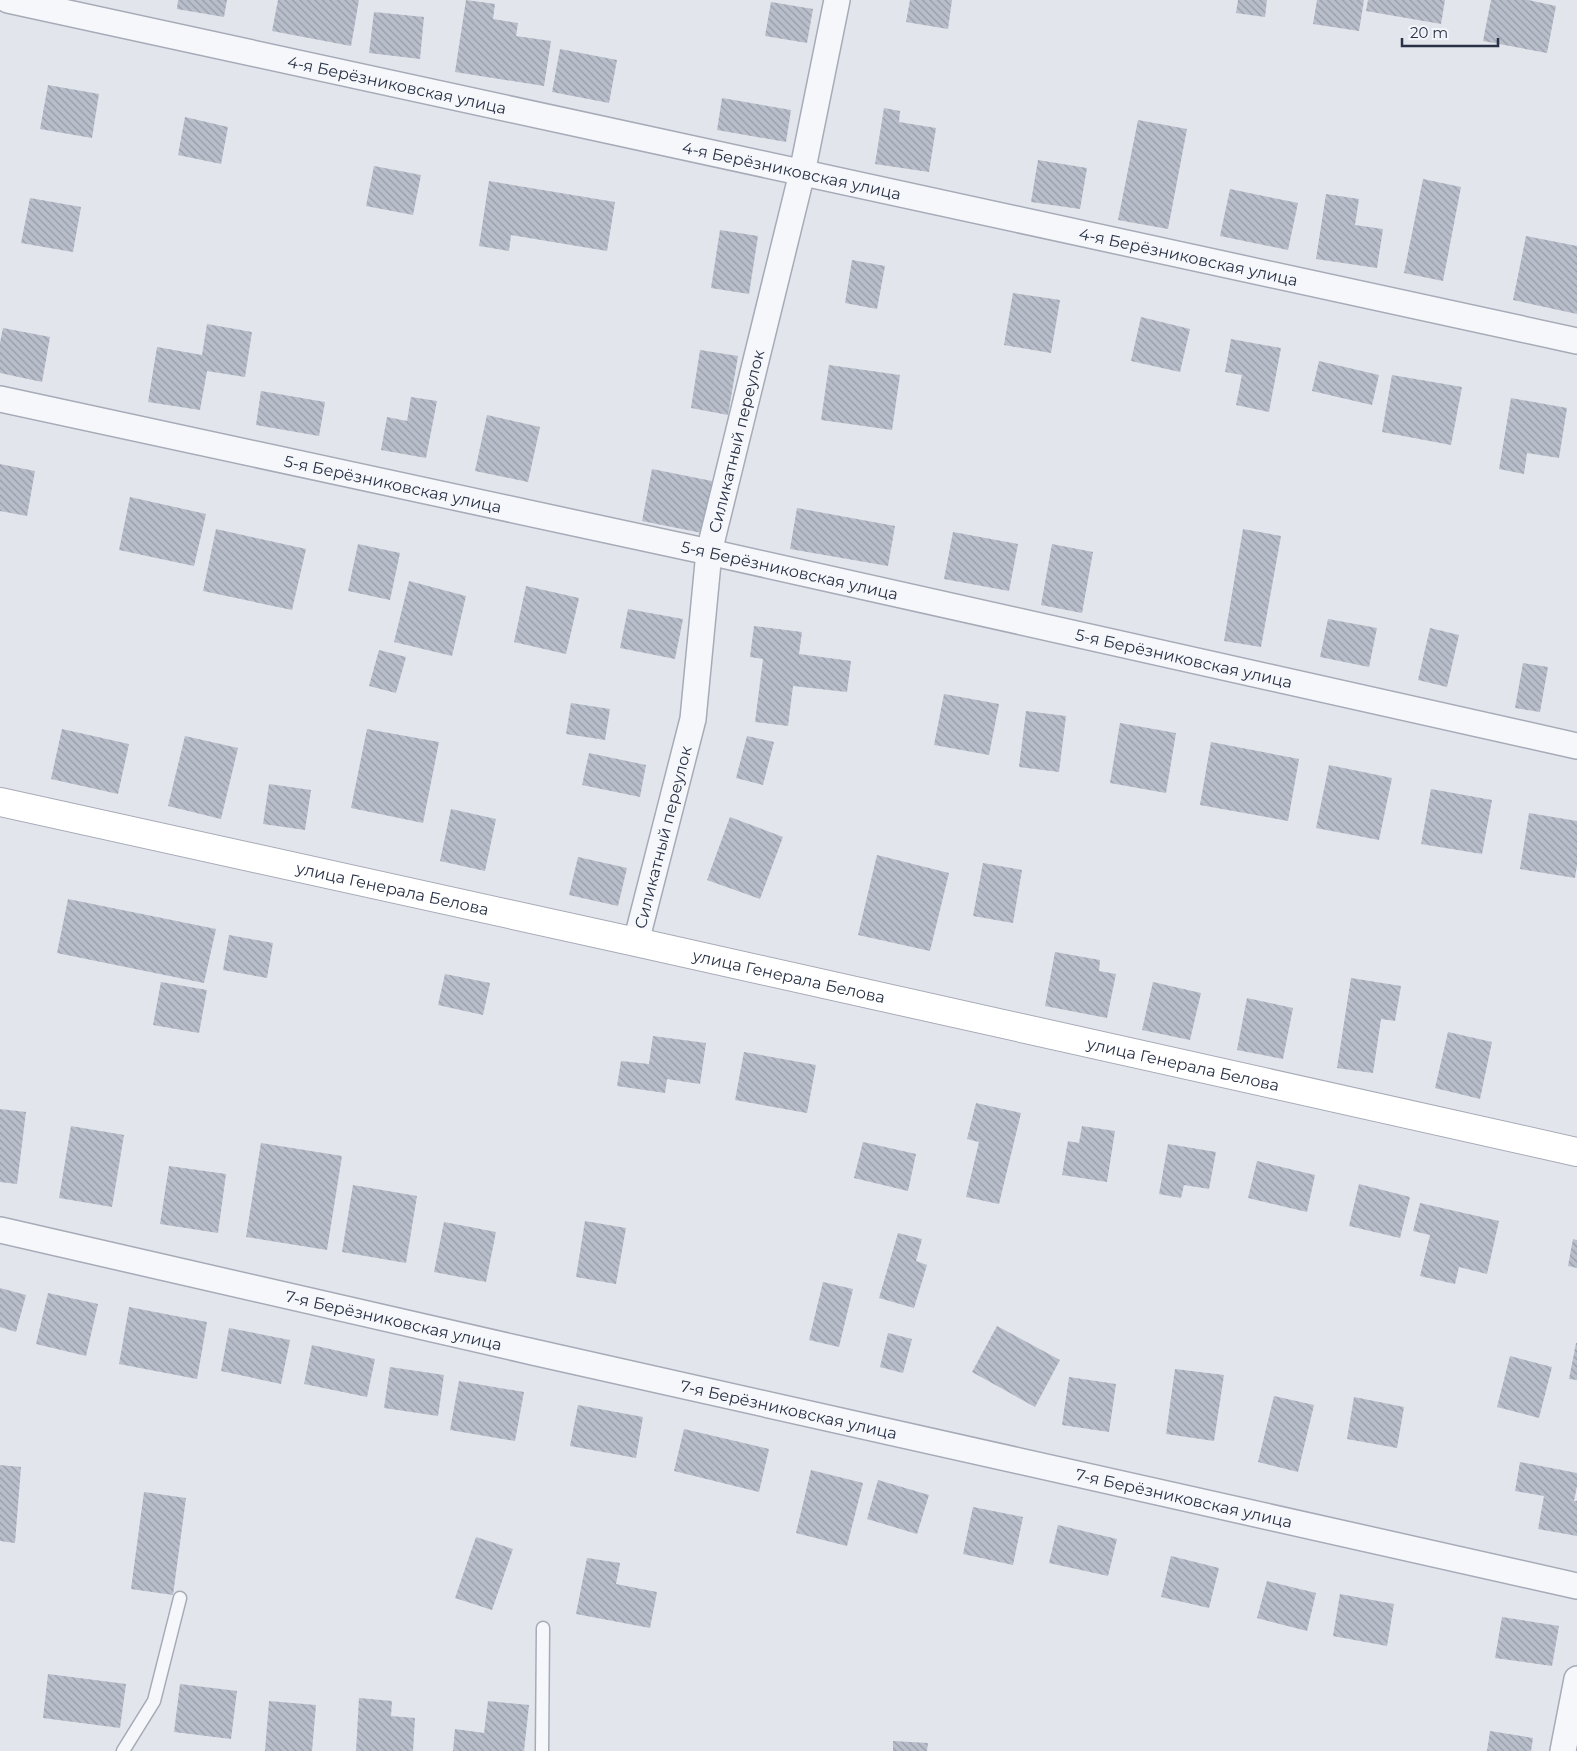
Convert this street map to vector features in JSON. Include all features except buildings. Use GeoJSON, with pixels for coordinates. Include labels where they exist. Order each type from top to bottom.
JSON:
{"type":"FeatureCollection","features":[{"type":"Feature","properties":{"kind":"main road","name":"улица Генерала Белова"},"geometry":{"type":"LineString","coordinates":[[0,802],[1577,1152]]}},
{"type":"Feature","properties":{"kind":"street","name":"4-я Берёзниковская улица"},"geometry":{"type":"LineString","coordinates":[[8,0],[1577,341]]}},
{"type":"Feature","properties":{"kind":"street","name":"Силикатный переулок"},"geometry":{"type":"LineString","coordinates":[[636,942],[693,720],[709,552],[802,173],[837,0]]}},
{"type":"Feature","properties":{"kind":"street","name":"5-я Берёзниковская улица"},"geometry":{"type":"LineString","coordinates":[[0,399],[709,552],[1577,746]]}},
{"type":"Feature","properties":{"kind":"street","name":"7-я Берёзниковская улица"},"geometry":{"type":"LineString","coordinates":[[0,1230],[533,1352],[1577,1586]]}},
{"type":"Feature","properties":{"kind":"street"},"geometry":{"type":"LineString","coordinates":[[1563,1751],[1577,1679]]}},
{"type":"Feature","properties":{"kind":"lane"},"geometry":{"type":"LineString","coordinates":[[123,1751],[154,1700],[180,1598]]}},
{"type":"Feature","properties":{"kind":"lane"},"geometry":{"type":"LineString","coordinates":[[542,1751],[543,1628]]}}]}
